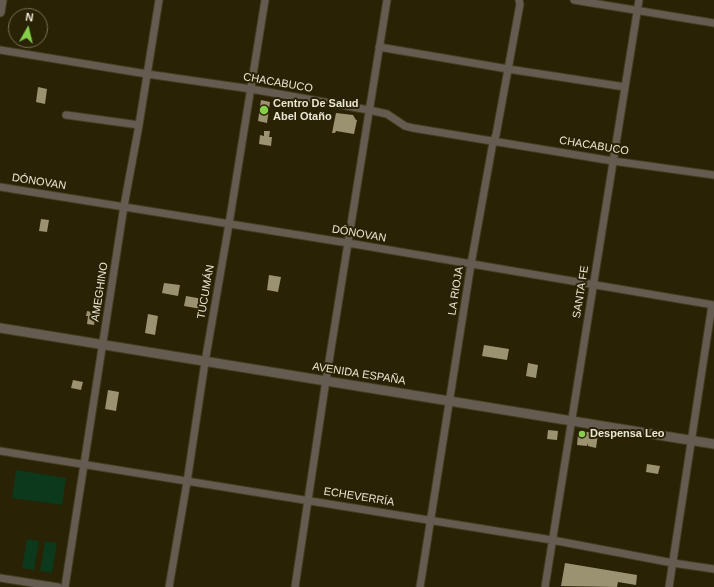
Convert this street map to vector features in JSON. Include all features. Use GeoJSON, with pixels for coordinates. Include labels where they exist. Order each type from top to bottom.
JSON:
{"type":"FeatureCollection","features":[{"type":"Feature","properties":{"kind":"street"},"geometry":{"type":"LineString","coordinates":[[0,12],[2,0]]}},
{"type":"Feature","properties":{"kind":"street","name":"AMEGHINO"},"geometry":{"type":"LineString","coordinates":[[65,587],[124,206],[139,125],[159,0]]}},
{"type":"Feature","properties":{"kind":"street","name":"TUCUMÁN"},"geometry":{"type":"LineString","coordinates":[[168,587],[187,482],[205,362],[265,0]]}},
{"type":"Feature","properties":{"kind":"street"},"geometry":{"type":"LineString","coordinates":[[295,587],[326,380],[387,0]]}},
{"type":"Feature","properties":{"kind":"street","name":"LA RIOJA"},"geometry":{"type":"LineString","coordinates":[[420,587],[471,264],[520,4],[519,0]]}},
{"type":"Feature","properties":{"kind":"street"},"geometry":{"type":"LineString","coordinates":[[574,0],[714,23]]}},
{"type":"Feature","properties":{"kind":"street","name":"SANTA FE"},"geometry":{"type":"LineString","coordinates":[[545,587],[639,0]]}},
{"type":"Feature","properties":{"kind":"street"},"geometry":{"type":"LineString","coordinates":[[379,47],[625,87]]}},
{"type":"Feature","properties":{"kind":"street","name":"CHACABUCO"},"geometry":{"type":"LineString","coordinates":[[0,50],[251,89],[369,110],[388,114],[405,126],[413,128],[613,161],[714,175]]}},
{"type":"Feature","properties":{"kind":"street"},"geometry":{"type":"LineString","coordinates":[[66,115],[139,125]]}},
{"type":"Feature","properties":{"kind":"street","name":"DÓNOVAN"},"geometry":{"type":"LineString","coordinates":[[0,187],[348,243],[713,305]]}},
{"type":"Feature","properties":{"kind":"street"},"geometry":{"type":"LineString","coordinates":[[669,587],[713,305]]}},
{"type":"Feature","properties":{"kind":"street","name":"AVENIDA ESPAÑA"},"geometry":{"type":"LineString","coordinates":[[0,328],[714,444]]}},
{"type":"Feature","properties":{"kind":"street","name":"ECHEVERRÍA"},"geometry":{"type":"LineString","coordinates":[[0,451],[552,540],[673,563],[714,569]]}},
{"type":"Feature","properties":{"kind":"street"},"geometry":{"type":"LineString","coordinates":[[0,578],[58,587]]}},
{"type":"Feature","properties":{"kind":"green space"},"geometry":{"type":"Polygon","coordinates":[[[16,470],[66,478],[62,505],[12,498],[16,470]]]}},
{"type":"Feature","properties":{"kind":"green space"},"geometry":{"type":"Polygon","coordinates":[[[27,539],[39,541],[34,570],[22,568],[27,539]]]}},
{"type":"Feature","properties":{"kind":"green space"},"geometry":{"type":"Polygon","coordinates":[[[45,541],[57,543],[52,573],[40,571],[45,541]]]}},
{"type":"Feature","properties":{"kind":"building"},"geometry":{"type":"Polygon","coordinates":[[[38,87],[47,89],[45,104],[36,102],[38,87]]]}},
{"type":"Feature","properties":{"kind":"building"},"geometry":{"type":"Polygon","coordinates":[[[261,100],[270,102],[267,123],[258,121],[261,100]]]}},
{"type":"Feature","properties":{"kind":"building"},"geometry":{"type":"Polygon","coordinates":[[[336,113],[353,115],[357,120],[354,134],[336,131],[335,133],[332,133],[336,113]]]}},
{"type":"Feature","properties":{"kind":"building"},"geometry":{"type":"Polygon","coordinates":[[[264,131],[270,131],[269,137],[272,137],[271,146],[259,144],[260,135],[264,136],[264,131]]]}},
{"type":"Feature","properties":{"kind":"building"},"geometry":{"type":"Polygon","coordinates":[[[41,219],[49,220],[47,232],[39,231],[41,219]]]}},
{"type":"Feature","properties":{"kind":"building"},"geometry":{"type":"Polygon","coordinates":[[[269,275],[281,277],[278,292],[267,290],[269,275]]]}},
{"type":"Feature","properties":{"kind":"building"},"geometry":{"type":"Polygon","coordinates":[[[164,283],[180,285],[178,296],[162,293],[164,283]]]}},
{"type":"Feature","properties":{"kind":"building"},"geometry":{"type":"Polygon","coordinates":[[[186,296],[203,299],[201,309],[184,306],[186,296]]]}},
{"type":"Feature","properties":{"kind":"building"},"geometry":{"type":"Polygon","coordinates":[[[87,311],[96,313],[94,325],[87,324],[87,311]]]}},
{"type":"Feature","properties":{"kind":"building"},"geometry":{"type":"Polygon","coordinates":[[[148,314],[158,316],[155,335],[145,333],[148,314]]]}},
{"type":"Feature","properties":{"kind":"building"},"geometry":{"type":"Polygon","coordinates":[[[484,345],[509,349],[507,360],[482,356],[484,345]]]}},
{"type":"Feature","properties":{"kind":"building"},"geometry":{"type":"Polygon","coordinates":[[[528,363],[538,365],[536,378],[526,376],[528,363]]]}},
{"type":"Feature","properties":{"kind":"building"},"geometry":{"type":"Polygon","coordinates":[[[73,380],[83,382],[81,390],[71,388],[73,380]]]}},
{"type":"Feature","properties":{"kind":"building"},"geometry":{"type":"Polygon","coordinates":[[[108,390],[119,392],[116,411],[105,409],[108,390]]]}},
{"type":"Feature","properties":{"kind":"building"},"geometry":{"type":"Polygon","coordinates":[[[548,430],[558,431],[557,440],[547,439],[548,430]]]}},
{"type":"Feature","properties":{"kind":"building"},"geometry":{"type":"Polygon","coordinates":[[[582,431],[598,434],[596,448],[588,446],[588,443],[587,446],[577,445],[578,434],[582,431]]]}},
{"type":"Feature","properties":{"kind":"building"},"geometry":{"type":"Polygon","coordinates":[[[647,464],[660,466],[658,474],[646,472],[647,464]]]}},
{"type":"Feature","properties":{"kind":"building"},"geometry":{"type":"Polygon","coordinates":[[[565,563],[637,575],[636,585],[618,582],[617,587],[561,586],[565,563]]]}},
{"type":"Feature","properties":{"kind":"place","name":"Centro De Salud Abel Otaño"},"geometry":{"type":"Point","coordinates":[264,110]}},
{"type":"Feature","properties":{"kind":"place","name":"Despensa Leo"},"geometry":{"type":"Point","coordinates":[582,434]}}]}
